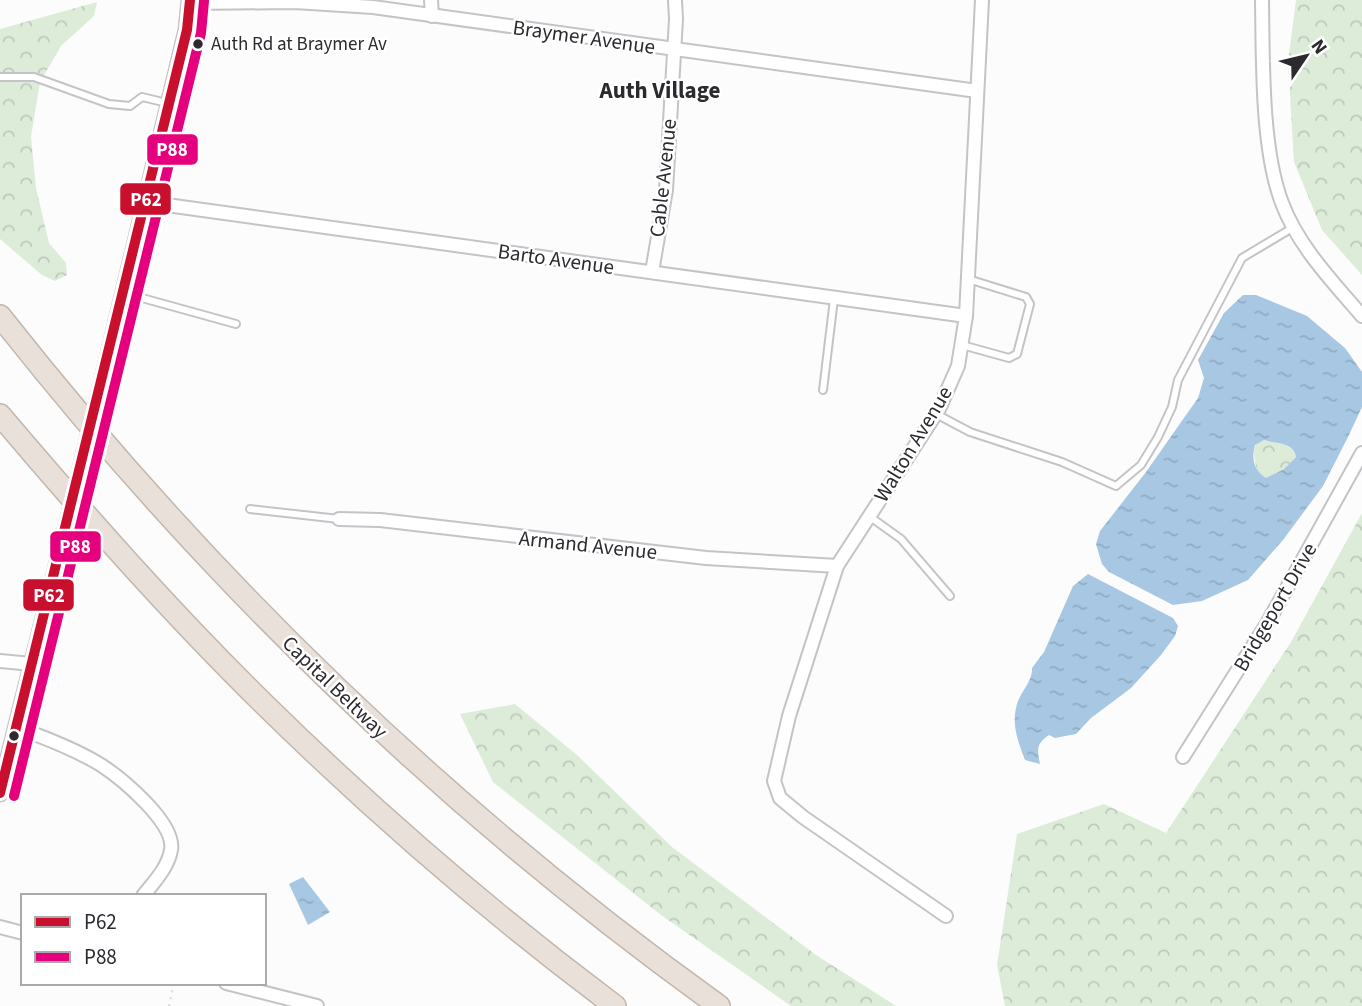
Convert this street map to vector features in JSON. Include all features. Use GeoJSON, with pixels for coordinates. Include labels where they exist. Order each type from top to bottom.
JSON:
{"type":"FeatureCollection","features":[{"type":"Feature","properties":{"kind":"highway","name":"Capital Beltway"},"geometry":{"type":"LineString","coordinates":[[0,316],[97,437],[315,670],[433,779],[522,856],[719,1006]]}},
{"type":"Feature","properties":{"kind":"highway"},"geometry":{"type":"LineString","coordinates":[[0,415],[131,566],[264,704],[332,770],[484,902],[615,1006]]}},
{"type":"Feature","properties":{"kind":"main road"},"geometry":{"type":"LineString","coordinates":[[0,793],[187,30],[190,1]]}},
{"type":"Feature","properties":{"kind":"street"},"geometry":{"type":"LineString","coordinates":[[431,0],[432,16]]}},
{"type":"Feature","properties":{"kind":"street","name":"Cable Avenue"},"geometry":{"type":"LineString","coordinates":[[652,272],[666,190],[675,0]]}},
{"type":"Feature","properties":{"kind":"street","name":"Walton Avenue"},"geometry":{"type":"LineString","coordinates":[[946,916],[803,817],[780,798],[774,781],[789,716],[837,566],[936,414],[958,366],[966,316],[982,0]]}},
{"type":"Feature","properties":{"kind":"street"},"geometry":{"type":"LineString","coordinates":[[1262,0],[1269,143],[1282,203],[1294,227],[1322,269],[1362,316]]}},
{"type":"Feature","properties":{"kind":"street","name":"Braymer Avenue"},"geometry":{"type":"LineString","coordinates":[[190,1],[332,3],[977,91]]}},
{"type":"Feature","properties":{"kind":"street","name":"Barto Avenue"},"geometry":{"type":"LineString","coordinates":[[145,202],[966,316]]}},
{"type":"Feature","properties":{"kind":"street","name":"Bridgeport Drive"},"geometry":{"type":"LineString","coordinates":[[1183,757],[1268,622],[1362,453]]}},
{"type":"Feature","properties":{"kind":"street","name":"Armand Avenue"},"geometry":{"type":"LineString","coordinates":[[339,519],[380,520],[706,558],[837,566]]}},
{"type":"Feature","properties":{"kind":"street"},"geometry":{"type":"LineString","coordinates":[[0,661],[32,664]]}},
{"type":"Feature","properties":{"kind":"street"},"geometry":{"type":"LineString","coordinates":[[16,727],[101,765],[153,810],[171,839],[172,850],[165,867],[145,894]]}},
{"type":"Feature","properties":{"kind":"street"},"geometry":{"type":"LineString","coordinates":[[0,927],[21,932]]}},
{"type":"Feature","properties":{"kind":"street"},"geometry":{"type":"LineString","coordinates":[[234,985],[317,1006]]}},
{"type":"Feature","properties":{"kind":"lane"},"geometry":{"type":"LineString","coordinates":[[0,77],[34,77],[109,104],[131,106],[142,97],[169,104]]}},
{"type":"Feature","properties":{"kind":"lane"},"geometry":{"type":"LineString","coordinates":[[936,414],[970,432],[1062,462],[1116,486],[1141,465],[1158,437],[1172,407],[1178,380],[1242,258],[1294,227]]}},
{"type":"Feature","properties":{"kind":"lane"},"geometry":{"type":"LineString","coordinates":[[962,345],[1009,358],[1017,354],[1030,304],[1026,297],[968,279]]}},
{"type":"Feature","properties":{"kind":"lane"},"geometry":{"type":"LineString","coordinates":[[122,293],[236,324]]}},
{"type":"Feature","properties":{"kind":"lane"},"geometry":{"type":"LineString","coordinates":[[822,390],[834,299]]}},
{"type":"Feature","properties":{"kind":"lane"},"geometry":{"type":"LineString","coordinates":[[250,509],[339,519]]}},
{"type":"Feature","properties":{"kind":"lane"},"geometry":{"type":"LineString","coordinates":[[869,516],[901,539],[950,596]]}},
{"type":"Feature","properties":{"kind":"path"},"geometry":{"type":"LineString","coordinates":[[169,1006],[174,985]]}},
{"type":"Feature","properties":{"kind":"green space"},"geometry":{"type":"Polygon","coordinates":[[[1296,0],[1362,0],[1362,275],[1322,230],[1294,162],[1288,62],[1296,0]]]}},
{"type":"Feature","properties":{"kind":"green space"},"geometry":{"type":"Polygon","coordinates":[[[97,2],[94,16],[61,46],[40,82],[31,137],[36,188],[49,243],[66,263],[67,275],[55,281],[42,275],[0,239],[0,29],[97,2]]]}},
{"type":"Feature","properties":{"kind":"green space"},"geometry":{"type":"Polygon","coordinates":[[[1258,441],[1288,446],[1295,452],[1296,457],[1284,469],[1266,478],[1257,471],[1253,450],[1258,441]]]}},
{"type":"Feature","properties":{"kind":"green space"},"geometry":{"type":"Polygon","coordinates":[[[1362,513],[1362,1006],[1005,1006],[997,965],[1017,834],[1104,804],[1166,833],[1291,642],[1362,513]]]}},
{"type":"Feature","properties":{"kind":"green space"},"geometry":{"type":"Polygon","coordinates":[[[515,704],[577,755],[672,847],[816,955],[896,1006],[791,1006],[661,915],[493,782],[460,714],[515,704]]]}},
{"type":"Feature","properties":{"kind":"water"},"geometry":{"type":"Polygon","coordinates":[[[1243,295],[1256,295],[1307,316],[1345,348],[1362,372],[1362,407],[1323,486],[1283,540],[1248,580],[1202,601],[1173,605],[1109,572],[1102,564],[1096,544],[1100,531],[1198,398],[1204,378],[1198,360],[1224,313],[1243,295]],[[1264,440],[1255,445],[1253,455],[1256,468],[1266,478],[1284,469],[1296,457],[1295,452],[1288,446],[1264,440]]]}},
{"type":"Feature","properties":{"kind":"water"},"geometry":{"type":"Polygon","coordinates":[[[1088,574],[1173,618],[1178,626],[1175,636],[1131,688],[1091,718],[1076,734],[1055,738],[1049,735],[1045,738],[1038,747],[1040,764],[1025,760],[1015,726],[1017,704],[1073,586],[1088,574]]]}},
{"type":"Feature","properties":{"kind":"water"},"geometry":{"type":"Polygon","coordinates":[[[303,877],[330,912],[308,925],[289,884],[303,877]]]}},
{"type":"Feature","properties":{"kind":"transit line","name":"P62"},"geometry":{"type":"LineString","coordinates":[[0,793],[187,30],[190,0]]}},
{"type":"Feature","properties":{"kind":"transit line","name":"P88"},"geometry":{"type":"LineString","coordinates":[[14,796],[201,33],[204,1]]}},
{"type":"Feature","properties":{"kind":"place","name":"Auth Rd at Braymer Av"},"geometry":{"type":"Point","coordinates":[198,44]}},
{"type":"Feature","properties":{"kind":"district","name":"Auth Village"},"geometry":{"type":"Point","coordinates":[660,90]}}]}
